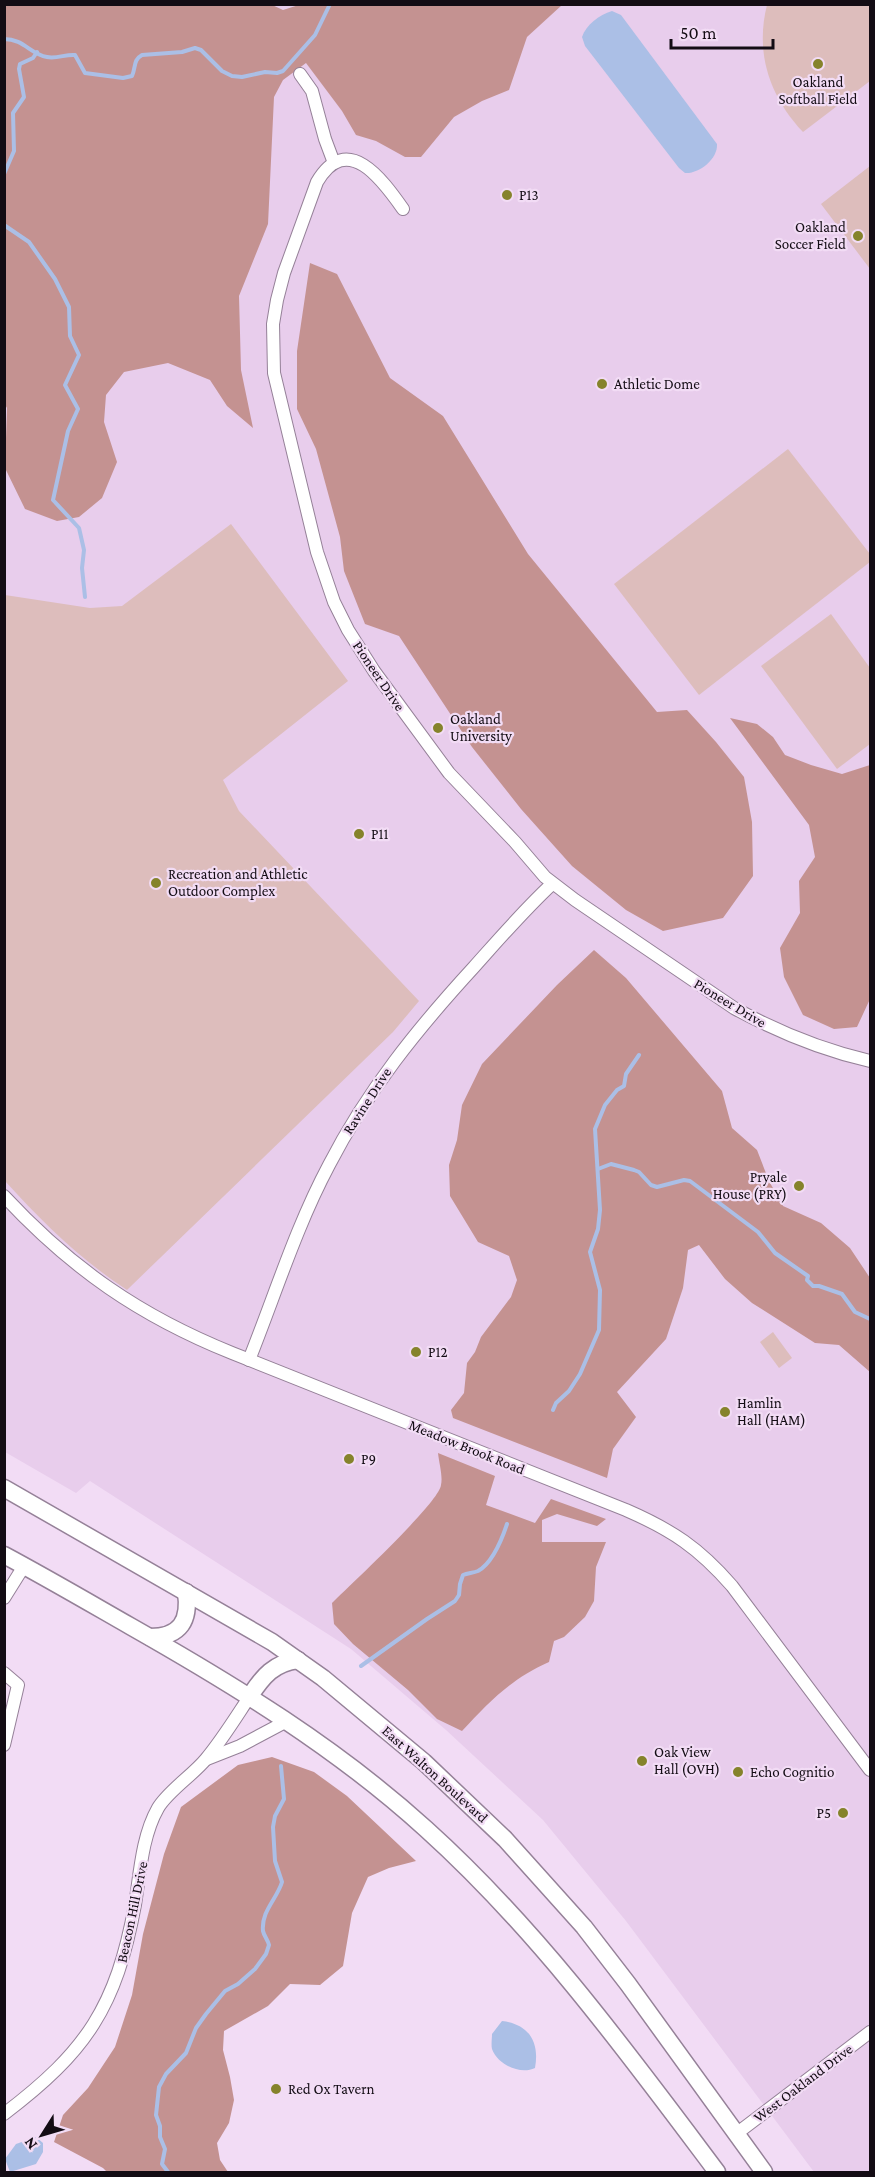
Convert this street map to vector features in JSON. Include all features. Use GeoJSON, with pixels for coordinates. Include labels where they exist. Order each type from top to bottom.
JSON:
{"type":"FeatureCollection","features":[{"type":"Feature","properties":{"kind":"main road","name":"East Walton Boulevard"},"geometry":{"type":"LineString","coordinates":[[4,1488],[186,1592],[298,1660],[367,1713],[424,1762],[478,1812],[535,1871],[606,1954],[764,2172]]}},
{"type":"Feature","properties":{"kind":"main road"},"geometry":{"type":"LineString","coordinates":[[4,1555],[250,1696],[393,1800],[508,1908],[573,1983],[717,2172]]}},
{"type":"Feature","properties":{"kind":"main road"},"geometry":{"type":"LineString","coordinates":[[150,1637],[167,1636],[180,1627],[187,1614],[186,1592]]}},
{"type":"Feature","properties":{"kind":"main road"},"geometry":{"type":"LineString","coordinates":[[250,1696],[271,1669],[287,1661],[298,1660]]}},
{"type":"Feature","properties":{"kind":"street"},"geometry":{"type":"LineString","coordinates":[[300,74],[312,91],[334,162],[356,161],[367,166],[385,183],[403,208]]}},
{"type":"Feature","properties":{"kind":"street","name":"Pioneer Drive"},"geometry":{"type":"LineString","coordinates":[[334,162],[324,169],[317,182],[284,273],[273,324],[274,374],[317,552],[334,602],[348,630],[398,706],[449,773],[552,884],[745,1013],[798,1039],[870,1061]]}},
{"type":"Feature","properties":{"kind":"street","name":"Ravine Drive"},"geometry":{"type":"LineString","coordinates":[[249,1359],[309,1206],[358,1112],[416,1031],[529,906],[552,884]]}},
{"type":"Feature","properties":{"kind":"street","name":"Meadow Brook Road"},"geometry":{"type":"LineString","coordinates":[[4,1196],[62,1252],[112,1291],[177,1329],[626,1510],[683,1539],[715,1566],[732,1586],[870,1770]]}},
{"type":"Feature","properties":{"kind":"street"},"geometry":{"type":"LineString","coordinates":[[4,1598],[24,1566]]}},
{"type":"Feature","properties":{"kind":"street"},"geometry":{"type":"LineString","coordinates":[[4,1673],[18,1685],[4,1745]]}},
{"type":"Feature","properties":{"kind":"street","name":"Beacon Hill Drive"},"geometry":{"type":"LineString","coordinates":[[4,2114],[54,2073],[85,2040],[104,2008],[115,1982],[129,1936],[149,1828],[159,1806],[206,1759],[250,1696]]}},
{"type":"Feature","properties":{"kind":"street","name":"Beacon Hill Drive"},"geometry":{"type":"LineString","coordinates":[[206,1759],[240,1746],[287,1721]]}},
{"type":"Feature","properties":{"kind":"street","name":"West Oakland Drive"},"geometry":{"type":"LineString","coordinates":[[736,2134],[870,2032]]}},
{"type":"Feature","properties":{"kind":"shaded area"},"geometry":{"type":"Polygon","coordinates":[[[270,4],[283,10],[302,4],[562,5],[527,37],[509,90],[482,101],[454,117],[421,157],[405,157],[376,141],[356,135],[342,111],[306,63],[283,80],[274,97],[268,224],[239,296],[241,370],[253,428],[227,406],[210,380],[168,363],[124,372],[106,395],[104,422],[117,462],[102,498],[79,517],[57,521],[25,509],[5,468],[7,408],[4,403],[5,5],[270,4]]]}},
{"type":"Feature","properties":{"kind":"shaded area","name":"Oakland University"},"geometry":{"type":"Polygon","coordinates":[[[5,5],[870,5],[870,2172],[814,2172],[626,1921],[543,1820],[446,1730],[351,1649],[90,1481],[76,1493],[5,1452],[5,5]]]}},
{"type":"Feature","properties":{"kind":"shaded area","name":"Oakland Softball Field"},"geometry":{"type":"Polygon","coordinates":[[[767,5],[870,5],[870,81],[803,132],[781,104],[768,73],[763,40],[767,5]]]}},
{"type":"Feature","properties":{"kind":"shaded area","name":"Oakland Soccer Field"},"geometry":{"type":"Polygon","coordinates":[[[870,166],[870,269],[821,204],[870,166]]]}},
{"type":"Feature","properties":{"kind":"shaded area"},"geometry":{"type":"Polygon","coordinates":[[[310,263],[337,274],[390,378],[443,416],[528,554],[657,712],[687,710],[744,777],[752,822],[753,876],[723,918],[663,931],[626,910],[572,866],[521,809],[472,747],[399,636],[365,624],[344,571],[340,537],[316,449],[297,409],[297,351],[310,263]]]}},
{"type":"Feature","properties":{"kind":"shaded area"},"geometry":{"type":"Polygon","coordinates":[[[788,449],[870,554],[870,562],[699,695],[614,584],[788,449]]]}},
{"type":"Feature","properties":{"kind":"shaded area","name":"Recreation and Athletic Outdoor Complex"},"geometry":{"type":"Polygon","coordinates":[[[231,524],[348,681],[223,780],[239,811],[419,1001],[393,1032],[127,1290],[63,1240],[5,1181],[5,595],[90,608],[122,606],[231,524]]]}},
{"type":"Feature","properties":{"kind":"shaded area"},"geometry":{"type":"Polygon","coordinates":[[[831,614],[870,668],[870,744],[837,769],[761,666],[831,614]]]}},
{"type":"Feature","properties":{"kind":"shaded area"},"geometry":{"type":"Polygon","coordinates":[[[730,718],[757,724],[773,737],[785,755],[811,765],[842,774],[870,765],[870,999],[857,1027],[834,1029],[803,1015],[784,977],[780,948],[800,913],[799,881],[815,857],[809,825],[730,718]]]}},
{"type":"Feature","properties":{"kind":"shaded area"},"geometry":{"type":"Polygon","coordinates":[[[594,950],[626,978],[722,1091],[732,1128],[757,1150],[769,1181],[783,1206],[821,1223],[850,1248],[870,1278],[870,1372],[839,1345],[815,1343],[752,1303],[725,1279],[699,1245],[688,1250],[683,1288],[666,1339],[617,1392],[636,1417],[613,1449],[607,1478],[453,1418],[451,1410],[464,1393],[467,1363],[475,1352],[481,1337],[511,1297],[517,1280],[509,1256],[478,1242],[450,1196],[449,1165],[457,1140],[462,1105],[482,1064],[557,985],[594,950]]]}},
{"type":"Feature","properties":{"kind":"shaded area"},"geometry":{"type":"Polygon","coordinates":[[[773,1332],[792,1358],[779,1368],[760,1342],[773,1332]]]}},
{"type":"Feature","properties":{"kind":"shaded area"},"geometry":{"type":"Polygon","coordinates":[[[438,1453],[495,1476],[486,1505],[535,1523],[551,1499],[606,1519],[597,1526],[557,1514],[542,1520],[542,1542],[606,1542],[596,1567],[594,1601],[585,1617],[564,1637],[554,1641],[549,1662],[512,1683],[462,1731],[437,1719],[408,1690],[353,1644],[334,1624],[332,1603],[410,1526],[436,1495],[441,1485],[438,1453]]]}},
{"type":"Feature","properties":{"kind":"shaded area"},"geometry":{"type":"Polygon","coordinates":[[[272,1757],[314,1772],[347,1796],[416,1861],[389,1868],[368,1877],[352,1913],[343,1966],[320,1985],[290,1984],[268,2006],[224,2031],[223,2050],[234,2100],[229,2123],[217,2143],[220,2160],[228,2172],[107,2172],[54,2142],[63,2115],[88,2088],[115,2047],[132,1995],[143,1934],[164,1854],[181,1807],[238,1765],[272,1757]]]}},
{"type":"Feature","properties":{"kind":"water"},"geometry":{"type":"Polygon","coordinates":[[[612,11],[621,15],[717,144],[711,160],[702,168],[685,173],[679,168],[585,46],[582,37],[587,28],[602,15],[612,11]]]}},
{"type":"Feature","properties":{"kind":"water"},"geometry":{"type":"Polygon","coordinates":[[[502,2021],[519,2026],[530,2035],[536,2050],[535,2068],[516,2069],[504,2064],[495,2055],[492,2047],[492,2034],[502,2021]]]}},
{"type":"Feature","properties":{"kind":"water"},"geometry":{"type":"Polygon","coordinates":[[[36,2137],[43,2143],[43,2152],[36,2164],[10,2172],[5,2159],[16,2144],[36,2137]]]}},
{"type":"Feature","properties":{"kind":"waterway"},"geometry":{"type":"LineString","coordinates":[[4,39],[17,41],[47,57],[75,55],[85,73],[123,78],[132,76],[136,61],[142,55],[182,52],[195,48],[201,50],[222,71],[232,76],[242,77],[283,71],[315,35],[330,4]]}},
{"type":"Feature","properties":{"kind":"waterway"},"geometry":{"type":"LineString","coordinates":[[4,174],[14,151],[13,113],[24,97],[20,64],[33,58],[37,52]]}},
{"type":"Feature","properties":{"kind":"waterway"},"geometry":{"type":"LineString","coordinates":[[4,225],[29,242],[55,279],[69,307],[70,336],[79,355],[65,385],[78,409],[68,431],[53,500],[79,528],[84,550],[82,568],[85,597]]}},
{"type":"Feature","properties":{"kind":"waterway"},"geometry":{"type":"LineString","coordinates":[[553,1410],[556,1403],[569,1391],[580,1374],[599,1330],[600,1290],[590,1252],[598,1229],[600,1210],[595,1129],[605,1105],[617,1090],[624,1086],[626,1074],[639,1055]]}},
{"type":"Feature","properties":{"kind":"waterway"},"geometry":{"type":"LineString","coordinates":[[598,1169],[611,1164],[634,1170],[639,1172],[651,1185],[657,1187],[684,1180],[690,1181],[758,1232],[775,1253],[808,1276],[807,1280],[813,1286],[842,1294],[855,1312],[870,1319]]}},
{"type":"Feature","properties":{"kind":"waterway"},"geometry":{"type":"LineString","coordinates":[[361,1666],[455,1601],[459,1595],[463,1575],[478,1571],[488,1562],[507,1524]]}},
{"type":"Feature","properties":{"kind":"waterway"},"geometry":{"type":"LineString","coordinates":[[168,2172],[162,2164],[165,2149],[156,2115],[159,2087],[166,2074],[186,2053],[196,2028],[206,2014],[225,1991],[238,1984],[255,1969],[266,1954],[269,1945],[264,1933],[264,1917],[282,1882],[275,1861],[273,1827],[275,1816],[284,1799],[281,1766]]}},
{"type":"Feature","properties":{"kind":"place","name":"Oakland Softball Field"},"geometry":{"type":"Point","coordinates":[818,64]}},
{"type":"Feature","properties":{"kind":"place","name":"P13"},"geometry":{"type":"Point","coordinates":[507,195]}},
{"type":"Feature","properties":{"kind":"place","name":"Oakland Soccer Field"},"geometry":{"type":"Point","coordinates":[858,236]}},
{"type":"Feature","properties":{"kind":"place","name":"Athletic Dome"},"geometry":{"type":"Point","coordinates":[602,384]}},
{"type":"Feature","properties":{"kind":"place","name":"Oakland University"},"geometry":{"type":"Point","coordinates":[438,728]}},
{"type":"Feature","properties":{"kind":"place","name":"P11"},"geometry":{"type":"Point","coordinates":[359,834]}},
{"type":"Feature","properties":{"kind":"place","name":"Recreation and Athletic Outdoor Complex"},"geometry":{"type":"Point","coordinates":[156,883]}},
{"type":"Feature","properties":{"kind":"place","name":"Pryale House (PRY)"},"geometry":{"type":"Point","coordinates":[799,1186]}},
{"type":"Feature","properties":{"kind":"place","name":"P12"},"geometry":{"type":"Point","coordinates":[416,1352]}},
{"type":"Feature","properties":{"kind":"place","name":"Hamlin Hall (HAM)"},"geometry":{"type":"Point","coordinates":[725,1412]}},
{"type":"Feature","properties":{"kind":"place","name":"P9"},"geometry":{"type":"Point","coordinates":[349,1459]}},
{"type":"Feature","properties":{"kind":"place","name":"Oak View Hall (OVH)"},"geometry":{"type":"Point","coordinates":[642,1761]}},
{"type":"Feature","properties":{"kind":"place","name":"Echo Cognitio"},"geometry":{"type":"Point","coordinates":[738,1772]}},
{"type":"Feature","properties":{"kind":"place","name":"P5"},"geometry":{"type":"Point","coordinates":[843,1813]}},
{"type":"Feature","properties":{"kind":"place","name":"Red Ox Tavern"},"geometry":{"type":"Point","coordinates":[276,2089]}}]}
